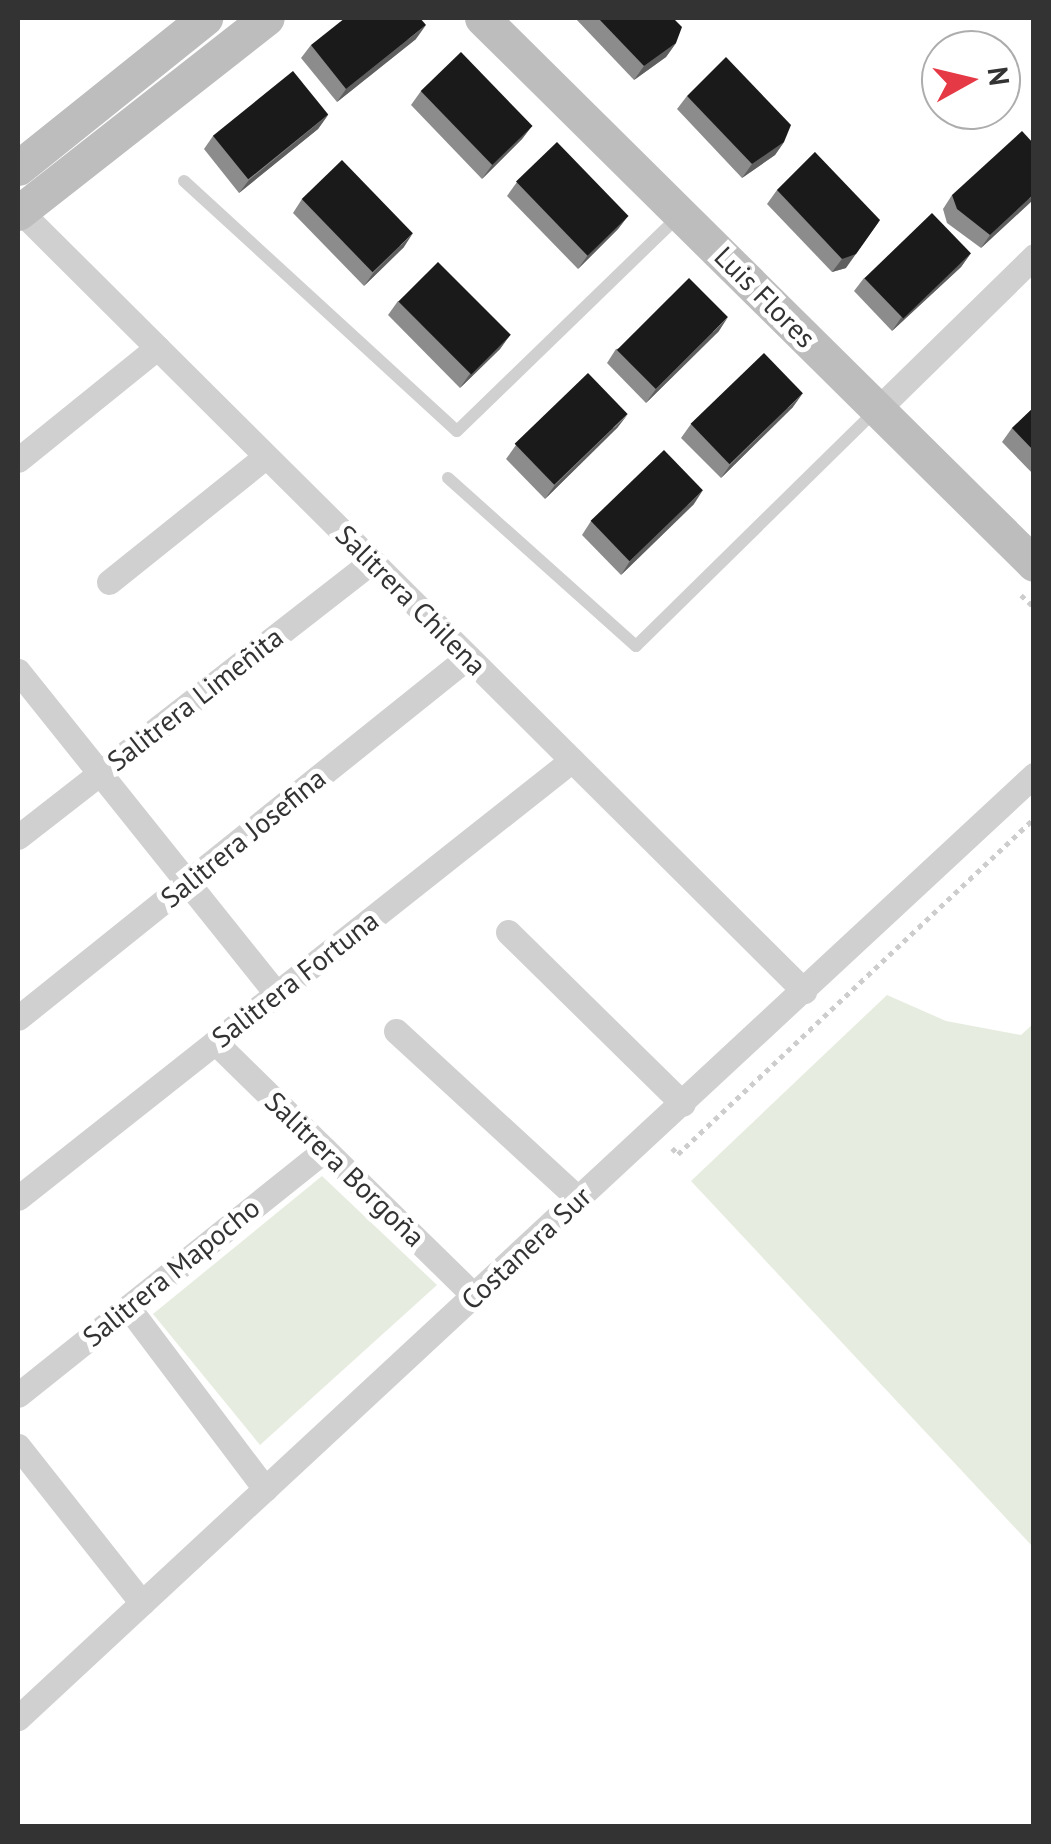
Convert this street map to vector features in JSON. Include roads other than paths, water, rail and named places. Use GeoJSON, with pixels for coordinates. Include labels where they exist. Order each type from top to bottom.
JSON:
{"type":"FeatureCollection","features":[{"type":"Feature","properties":{"kind":"main road"},"geometry":{"type":"LineString","coordinates":[[18,168],[204,18]]}},
{"type":"Feature","properties":{"kind":"main road"},"geometry":{"type":"LineString","coordinates":[[18,211],[267,18]]}},
{"type":"Feature","properties":{"kind":"main road","name":"Luis Flores"},"geometry":{"type":"LineString","coordinates":[[489,21],[1034,564]]}},
{"type":"Feature","properties":{"kind":"street","name":"Salitrera Chilena"},"geometry":{"type":"LineString","coordinates":[[18,211],[804,991]]}},
{"type":"Feature","properties":{"kind":"street"},"geometry":{"type":"LineString","coordinates":[[877,410],[1034,256]]}},
{"type":"Feature","properties":{"kind":"street"},"geometry":{"type":"LineString","coordinates":[[18,460],[157,348]]}},
{"type":"Feature","properties":{"kind":"street"},"geometry":{"type":"LineString","coordinates":[[110,582],[266,456]]}},
{"type":"Feature","properties":{"kind":"street","name":"Salitrera Limeñita"},"geometry":{"type":"LineString","coordinates":[[18,837],[372,561]]}},
{"type":"Feature","properties":{"kind":"street","name":"Salitrera Josefina"},"geometry":{"type":"LineString","coordinates":[[18,1018],[468,657]]}},
{"type":"Feature","properties":{"kind":"street"},"geometry":{"type":"LineString","coordinates":[[18,671],[277,994]]}},
{"type":"Feature","properties":{"kind":"street","name":"Salitrera Fortuna"},"geometry":{"type":"LineString","coordinates":[[18,1198],[572,760]]}},
{"type":"Feature","properties":{"kind":"street","name":"Costanera Sur"},"geometry":{"type":"LineString","coordinates":[[21,1708],[142,1603],[1034,776]]}},
{"type":"Feature","properties":{"kind":"street"},"geometry":{"type":"LineString","coordinates":[[508,932],[683,1104]]}},
{"type":"Feature","properties":{"kind":"street"},"geometry":{"type":"LineString","coordinates":[[396,1031],[579,1199]]}},
{"type":"Feature","properties":{"kind":"street","name":"Salitrera Borgoña"},"geometry":{"type":"LineString","coordinates":[[215,1042],[474,1296]]}},
{"type":"Feature","properties":{"kind":"street","name":"Salitrera Mapocho"},"geometry":{"type":"LineString","coordinates":[[18,1395],[325,1150]]}},
{"type":"Feature","properties":{"kind":"street"},"geometry":{"type":"LineString","coordinates":[[128,1307],[265,1489]]}},
{"type":"Feature","properties":{"kind":"street"},"geometry":{"type":"LineString","coordinates":[[18,1446],[142,1603]]}},
{"type":"Feature","properties":{"kind":"lane"},"geometry":{"type":"LineString","coordinates":[[184,181],[456,431],[682,213]]}},
{"type":"Feature","properties":{"kind":"lane"},"geometry":{"type":"LineString","coordinates":[[448,478],[636,646],[877,410]]}}]}
